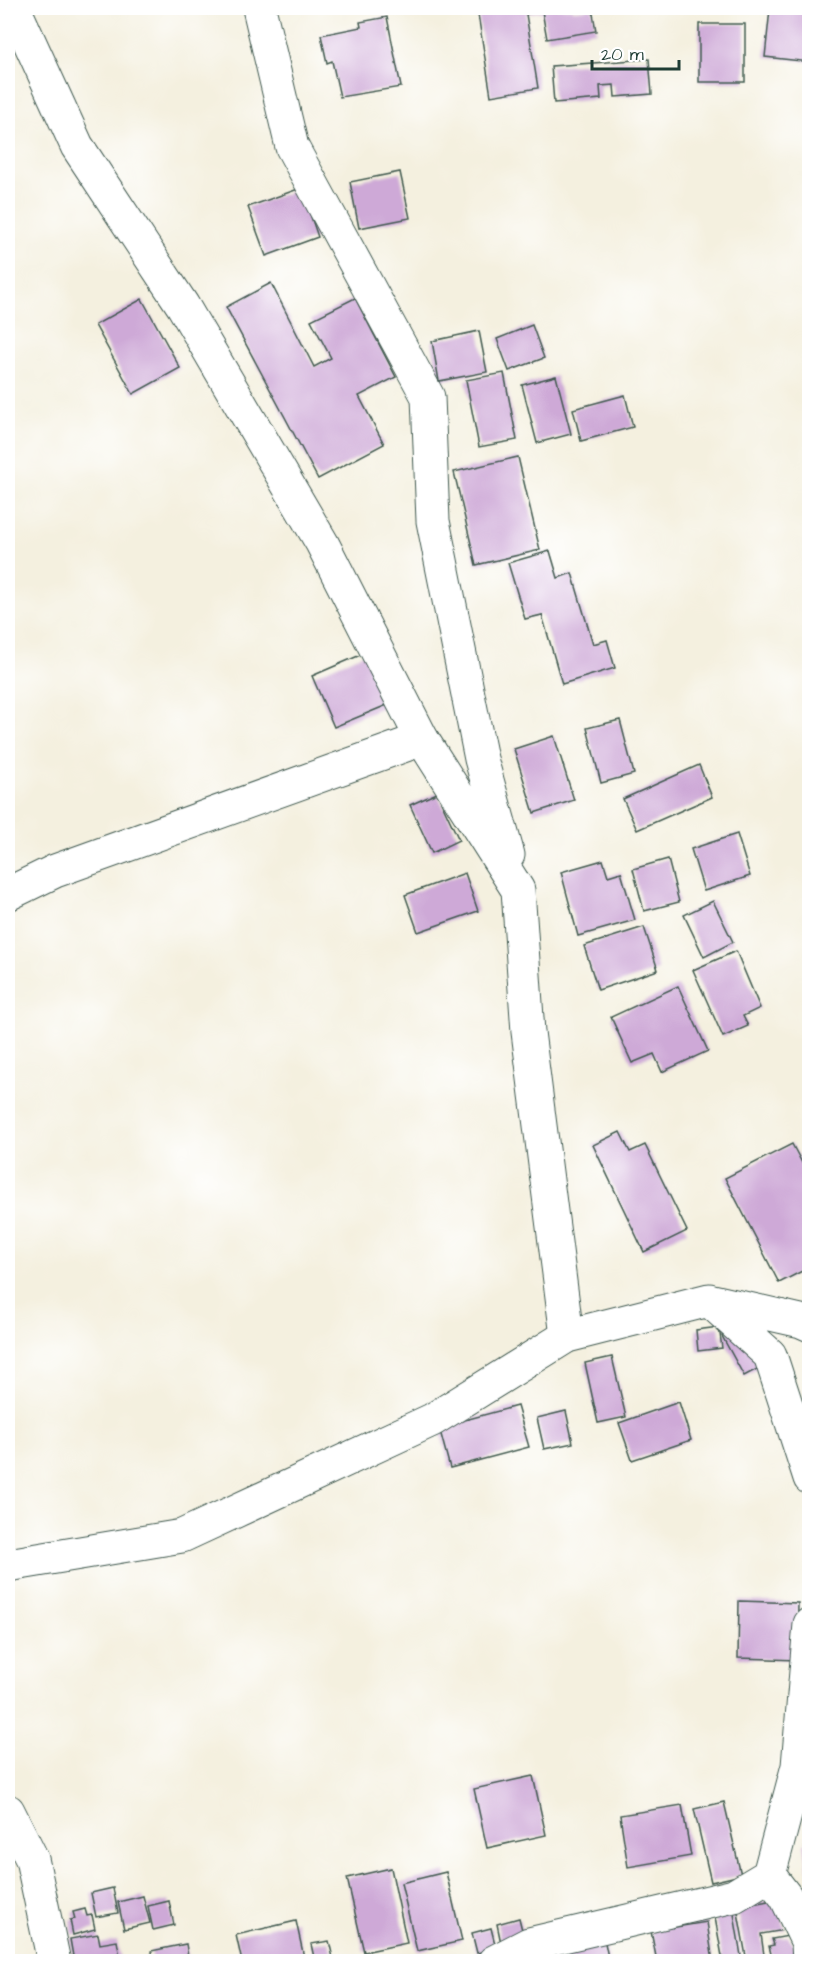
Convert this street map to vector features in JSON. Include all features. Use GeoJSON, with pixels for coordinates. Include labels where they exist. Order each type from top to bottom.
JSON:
{"type":"FeatureCollection","features":[{"type":"Feature","properties":{"kind":"street"},"geometry":{"type":"LineString","coordinates":[[14,8],[77,146],[183,306],[322,543],[422,739],[518,890]]}},
{"type":"Feature","properties":{"kind":"street"},"geometry":{"type":"LineString","coordinates":[[260,8],[292,147],[428,397],[433,521],[481,759],[518,890],[528,1032],[567,1336]]}},
{"type":"Feature","properties":{"kind":"street"},"geometry":{"type":"LineString","coordinates":[[8,894],[56,871],[422,739]]}},
{"type":"Feature","properties":{"kind":"street"},"geometry":{"type":"LineString","coordinates":[[709,1300],[770,1355],[810,1478]]}},
{"type":"Feature","properties":{"kind":"street"},"geometry":{"type":"LineString","coordinates":[[8,1565],[182,1536],[432,1420],[567,1336],[709,1300],[810,1325]]}},
{"type":"Feature","properties":{"kind":"street"},"geometry":{"type":"LineString","coordinates":[[494,1962],[529,1944],[734,1896],[769,1875],[798,1766],[810,1624]]}},
{"type":"Feature","properties":{"kind":"street"},"geometry":{"type":"LineString","coordinates":[[8,1810],[32,1859],[54,1962]]}},
{"type":"Feature","properties":{"kind":"street"},"geometry":{"type":"LineString","coordinates":[[769,1875],[786,1897],[808,1943],[809,1962]]}},
{"type":"Feature","properties":{"kind":"building"},"geometry":{"type":"Polygon","coordinates":[[[477,8],[573,8],[573,10],[592,8],[596,31],[547,39],[542,11],[526,14],[538,88],[491,96],[477,8]]]}},
{"type":"Feature","properties":{"kind":"building"},"geometry":{"type":"Polygon","coordinates":[[[770,9],[810,13],[810,62],[765,57],[770,9]]]}},
{"type":"Feature","properties":{"kind":"building"},"geometry":{"type":"Polygon","coordinates":[[[387,17],[401,87],[340,97],[332,61],[327,63],[321,35],[361,27],[360,22],[387,17]]]}},
{"type":"Feature","properties":{"kind":"building"},"geometry":{"type":"Polygon","coordinates":[[[699,24],[745,24],[745,82],[699,82],[699,24]]]}},
{"type":"Feature","properties":{"kind":"building"},"geometry":{"type":"Polygon","coordinates":[[[649,59],[652,94],[615,97],[614,85],[600,86],[601,99],[554,103],[551,66],[649,59]]]}},
{"type":"Feature","properties":{"kind":"building"},"geometry":{"type":"Polygon","coordinates":[[[400,172],[410,218],[359,228],[350,182],[400,172]]]}},
{"type":"Feature","properties":{"kind":"building"},"geometry":{"type":"Polygon","coordinates":[[[301,188],[318,237],[266,256],[248,207],[301,188]]]}},
{"type":"Feature","properties":{"kind":"building"},"geometry":{"type":"Polygon","coordinates":[[[271,283],[314,367],[331,358],[311,320],[355,298],[396,377],[359,396],[384,444],[318,479],[226,307],[271,283]]]}},
{"type":"Feature","properties":{"kind":"building"},"geometry":{"type":"Polygon","coordinates":[[[142,299],[180,368],[133,394],[95,325],[142,299]]]}},
{"type":"Feature","properties":{"kind":"building"},"geometry":{"type":"Polygon","coordinates":[[[532,325],[544,358],[509,371],[497,339],[532,325]]]}},
{"type":"Feature","properties":{"kind":"building"},"geometry":{"type":"Polygon","coordinates":[[[479,331],[487,372],[439,381],[432,341],[479,331]]]}},
{"type":"Feature","properties":{"kind":"building"},"geometry":{"type":"Polygon","coordinates":[[[504,373],[517,440],[479,447],[466,380],[504,373]]]}},
{"type":"Feature","properties":{"kind":"building"},"geometry":{"type":"Polygon","coordinates":[[[556,376],[571,434],[537,443],[522,385],[556,376]]]}},
{"type":"Feature","properties":{"kind":"building"},"geometry":{"type":"Polygon","coordinates":[[[625,395],[633,427],[581,441],[573,409],[625,395]]]}},
{"type":"Feature","properties":{"kind":"building"},"geometry":{"type":"Polygon","coordinates":[[[518,457],[540,550],[476,565],[454,472],[518,457]]]}},
{"type":"Feature","properties":{"kind":"building"},"geometry":{"type":"Polygon","coordinates":[[[550,551],[558,578],[572,573],[593,644],[607,640],[615,668],[562,684],[542,615],[525,619],[508,563],[550,551]]]}},
{"type":"Feature","properties":{"kind":"building"},"geometry":{"type":"Polygon","coordinates":[[[365,653],[387,705],[334,727],[312,676],[365,653]]]}},
{"type":"Feature","properties":{"kind":"building"},"geometry":{"type":"Polygon","coordinates":[[[620,720],[634,774],[601,783],[587,728],[620,720]]]}},
{"type":"Feature","properties":{"kind":"building"},"geometry":{"type":"Polygon","coordinates":[[[554,736],[574,800],[534,813],[514,749],[554,736]]]}},
{"type":"Feature","properties":{"kind":"building"},"geometry":{"type":"Polygon","coordinates":[[[699,765],[712,797],[637,830],[623,799],[699,765]]]}},
{"type":"Feature","properties":{"kind":"building"},"geometry":{"type":"Polygon","coordinates":[[[437,793],[459,840],[432,853],[410,805],[437,793]]]}},
{"type":"Feature","properties":{"kind":"building"},"geometry":{"type":"Polygon","coordinates":[[[737,834],[750,876],[704,891],[691,849],[737,834]]]}},
{"type":"Feature","properties":{"kind":"building"},"geometry":{"type":"Polygon","coordinates":[[[668,859],[679,902],[644,911],[633,869],[668,859]]]}},
{"type":"Feature","properties":{"kind":"building"},"geometry":{"type":"Polygon","coordinates":[[[603,860],[608,876],[621,872],[635,920],[578,936],[561,872],[603,860]]]}},
{"type":"Feature","properties":{"kind":"building"},"geometry":{"type":"Polygon","coordinates":[[[465,873],[478,911],[418,932],[405,895],[465,873]]]}},
{"type":"Feature","properties":{"kind":"building"},"geometry":{"type":"Polygon","coordinates":[[[713,901],[733,942],[704,957],[684,915],[713,901]]]}},
{"type":"Feature","properties":{"kind":"building"},"geometry":{"type":"Polygon","coordinates":[[[644,927],[658,970],[598,990],[584,946],[644,927]]]}},
{"type":"Feature","properties":{"kind":"building"},"geometry":{"type":"Polygon","coordinates":[[[736,951],[760,1008],[743,1016],[748,1026],[723,1037],[693,970],[736,951]]]}},
{"type":"Feature","properties":{"kind":"building"},"geometry":{"type":"Polygon","coordinates":[[[678,986],[708,1051],[662,1072],[654,1054],[632,1063],[611,1017],[678,986]]]}},
{"type":"Feature","properties":{"kind":"building"},"geometry":{"type":"Polygon","coordinates":[[[8,992],[14,1011],[8,1013],[8,992]]]}},
{"type":"Feature","properties":{"kind":"building"},"geometry":{"type":"Polygon","coordinates":[[[620,1132],[630,1152],[645,1145],[687,1231],[644,1252],[593,1145],[620,1132]]]}},
{"type":"Feature","properties":{"kind":"building"},"geometry":{"type":"Polygon","coordinates":[[[792,1144],[810,1178],[810,1267],[779,1283],[725,1178],[792,1144]]]}},
{"type":"Feature","properties":{"kind":"building"},"geometry":{"type":"Polygon","coordinates":[[[738,1326],[761,1367],[744,1376],[722,1336],[738,1326]]]}},
{"type":"Feature","properties":{"kind":"building"},"geometry":{"type":"Polygon","coordinates":[[[719,1327],[722,1348],[698,1351],[696,1330],[719,1327]]]}},
{"type":"Feature","properties":{"kind":"building"},"geometry":{"type":"Polygon","coordinates":[[[612,1357],[626,1417],[598,1423],[585,1363],[612,1357]]]}},
{"type":"Feature","properties":{"kind":"building"},"geometry":{"type":"Polygon","coordinates":[[[679,1402],[691,1440],[632,1460],[619,1423],[679,1402]]]}},
{"type":"Feature","properties":{"kind":"building"},"geometry":{"type":"Polygon","coordinates":[[[517,1406],[529,1447],[450,1468],[439,1427],[517,1406]]]}},
{"type":"Feature","properties":{"kind":"building"},"geometry":{"type":"Polygon","coordinates":[[[566,1411],[573,1443],[544,1449],[537,1418],[566,1411]]]}},
{"type":"Feature","properties":{"kind":"building"},"geometry":{"type":"Polygon","coordinates":[[[739,1601],[798,1603],[797,1660],[738,1658],[739,1601]]]}},
{"type":"Feature","properties":{"kind":"building"},"geometry":{"type":"Polygon","coordinates":[[[533,1776],[546,1835],[487,1848],[474,1789],[533,1776]]]}},
{"type":"Feature","properties":{"kind":"building"},"geometry":{"type":"Polygon","coordinates":[[[724,1802],[741,1875],[711,1882],[694,1809],[724,1802]]]}},
{"type":"Feature","properties":{"kind":"building"},"geometry":{"type":"Polygon","coordinates":[[[682,1805],[691,1856],[628,1867],[620,1815],[682,1805]]]}},
{"type":"Feature","properties":{"kind":"building"},"geometry":{"type":"Polygon","coordinates":[[[810,1842],[810,1871],[808,1871],[804,1843],[810,1842]]]}},
{"type":"Feature","properties":{"kind":"building"},"geometry":{"type":"Polygon","coordinates":[[[391,1868],[407,1943],[364,1952],[347,1878],[391,1868]]]}},
{"type":"Feature","properties":{"kind":"building"},"geometry":{"type":"Polygon","coordinates":[[[446,1872],[462,1941],[417,1951],[401,1883],[446,1872]]]}},
{"type":"Feature","properties":{"kind":"building"},"geometry":{"type":"Polygon","coordinates":[[[113,1888],[118,1913],[96,1917],[91,1893],[113,1888]]]}},
{"type":"Feature","properties":{"kind":"building"},"geometry":{"type":"Polygon","coordinates":[[[143,1896],[150,1923],[124,1929],[118,1902],[143,1896]]]}},
{"type":"Feature","properties":{"kind":"building"},"geometry":{"type":"Polygon","coordinates":[[[779,1899],[785,1930],[761,1934],[765,1962],[747,1962],[737,1907],[779,1899]]]}},
{"type":"Feature","properties":{"kind":"building"},"geometry":{"type":"Polygon","coordinates":[[[169,1901],[174,1925],[153,1930],[148,1906],[169,1901]]]}},
{"type":"Feature","properties":{"kind":"building"},"geometry":{"type":"Polygon","coordinates":[[[733,1908],[742,1962],[723,1962],[714,1912],[733,1908]]]}},
{"type":"Feature","properties":{"kind":"building"},"geometry":{"type":"Polygon","coordinates":[[[85,1909],[87,1916],[92,1915],[95,1929],[73,1935],[70,1920],[75,1919],[73,1912],[85,1909]]]}},
{"type":"Feature","properties":{"kind":"building"},"geometry":{"type":"Polygon","coordinates":[[[519,1918],[525,1942],[502,1948],[497,1924],[519,1918]]]}},
{"type":"Feature","properties":{"kind":"building"},"geometry":{"type":"Polygon","coordinates":[[[296,1921],[305,1962],[242,1962],[236,1935],[296,1921]]]}},
{"type":"Feature","properties":{"kind":"building"},"geometry":{"type":"Polygon","coordinates":[[[707,1922],[713,1962],[657,1962],[651,1931],[707,1922]]]}},
{"type":"Feature","properties":{"kind":"building"},"geometry":{"type":"Polygon","coordinates":[[[491,1928],[496,1948],[477,1953],[472,1933],[491,1928]]]}},
{"type":"Feature","properties":{"kind":"building"},"geometry":{"type":"Polygon","coordinates":[[[98,1934],[100,1944],[117,1941],[121,1962],[74,1962],[70,1939],[98,1934]]]}},
{"type":"Feature","properties":{"kind":"building"},"geometry":{"type":"Polygon","coordinates":[[[788,1936],[803,1962],[773,1962],[769,1946],[774,1945],[772,1939],[788,1936]]]}},
{"type":"Feature","properties":{"kind":"building"},"geometry":{"type":"Polygon","coordinates":[[[604,1938],[609,1962],[557,1962],[554,1948],[604,1938]]]}},
{"type":"Feature","properties":{"kind":"building"},"geometry":{"type":"Polygon","coordinates":[[[329,1941],[334,1962],[315,1962],[311,1944],[329,1941]]]}},
{"type":"Feature","properties":{"kind":"building"},"geometry":{"type":"Polygon","coordinates":[[[186,1944],[189,1962],[153,1962],[151,1951],[186,1944]]]}}]}
